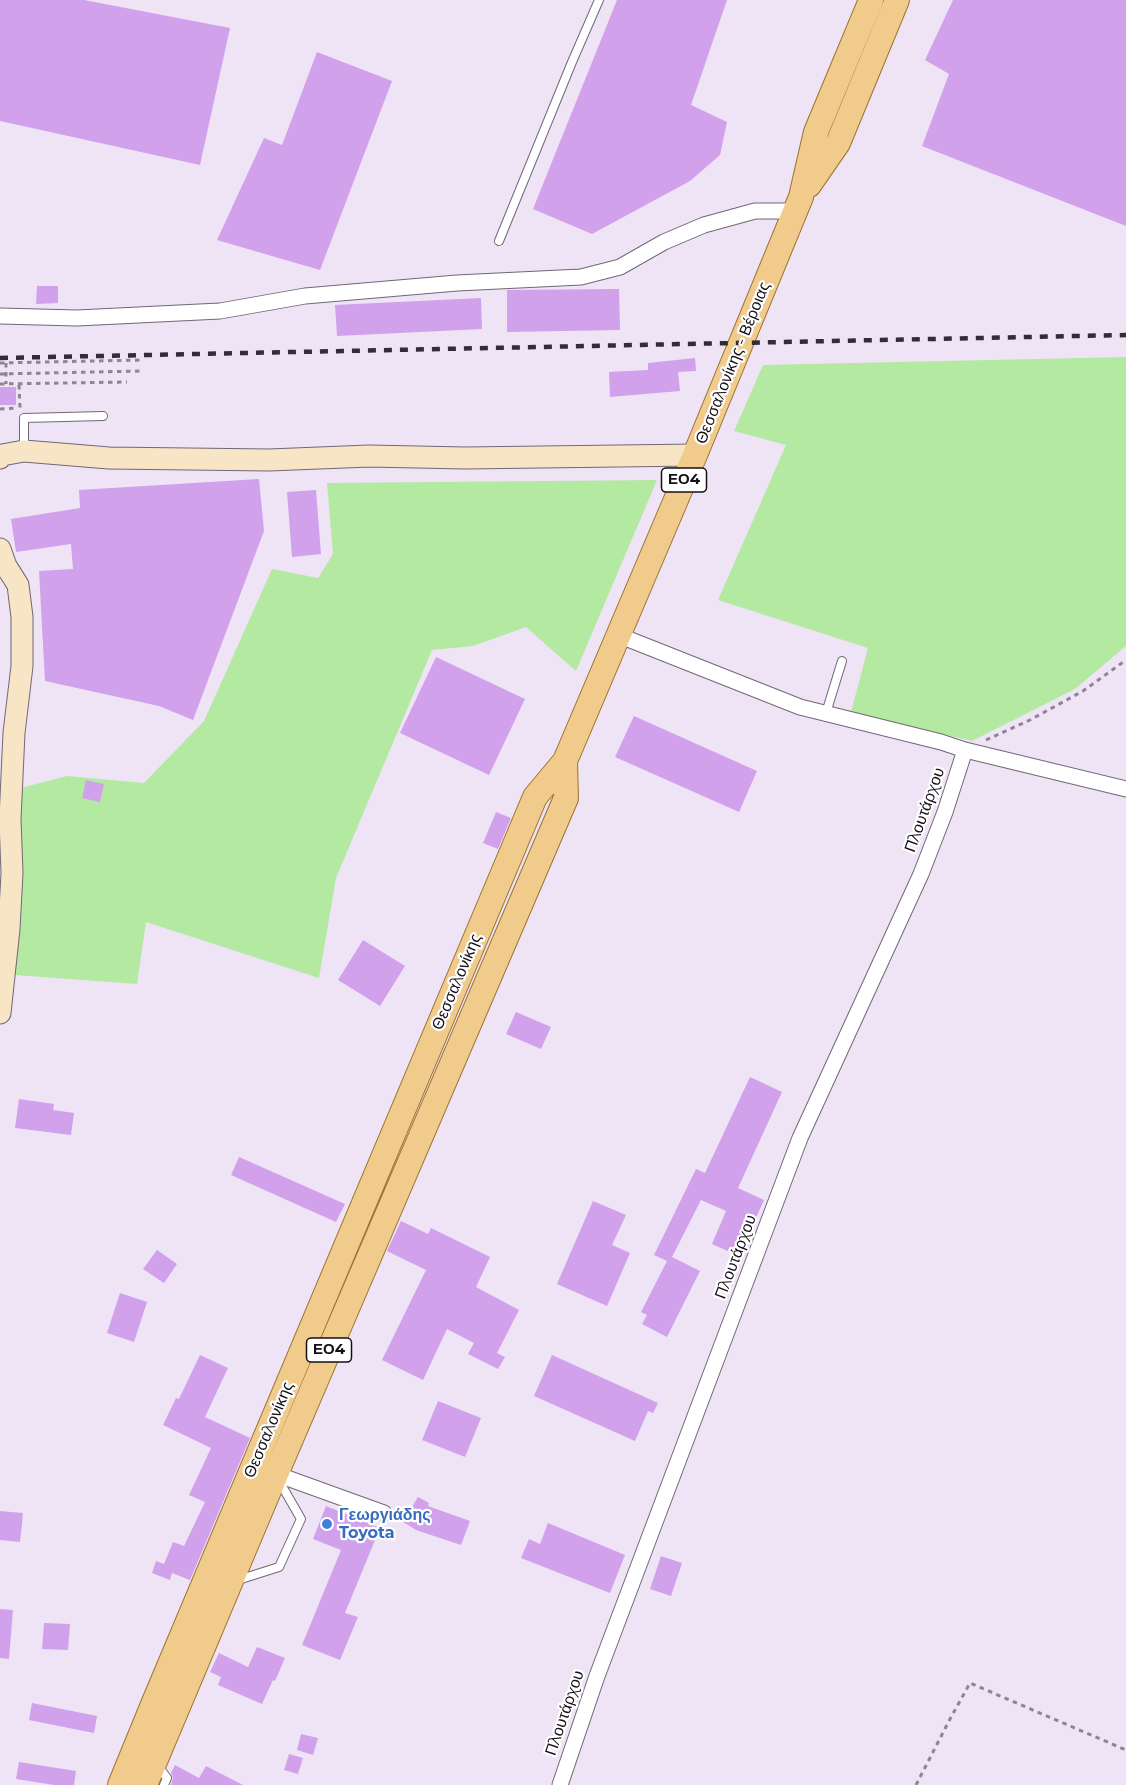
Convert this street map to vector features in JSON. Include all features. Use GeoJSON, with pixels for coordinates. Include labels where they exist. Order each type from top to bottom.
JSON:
{"type":"FeatureCollection","features":[{"type":"Feature","properties":{"kind":"main road","name":"Θεσσαλονίκης - Βέροιας"},"geometry":{"type":"LineString","coordinates":[[487,910],[535,796],[565,761],[695,455],[798,204],[816,132],[871,0]]}},
{"type":"Feature","properties":{"kind":"main road","name":"Θεσσαλονίκης - Βέροιας"},"geometry":{"type":"LineString","coordinates":[[798,204],[838,143],[897,0]]}},
{"type":"Feature","properties":{"kind":"main road","name":"Θεσσαλονίκης - Βέροιας"},"geometry":{"type":"LineString","coordinates":[[516,916],[566,798],[565,761]]}},
{"type":"Feature","properties":{"kind":"main road","name":"Θεσσαλονίκης"},"geometry":{"type":"LineString","coordinates":[[120,1785],[487,910]]}},
{"type":"Feature","properties":{"kind":"main road","name":"Θεσσαλονίκης"},"geometry":{"type":"LineString","coordinates":[[145,1785],[516,916]]}},
{"type":"Feature","properties":{"kind":"street"},"geometry":{"type":"LineString","coordinates":[[1,313],[77,318],[220,311],[305,296],[457,283],[581,277],[620,267],[664,242],[704,225],[798,204]]}},
{"type":"Feature","properties":{"kind":"street"},"geometry":{"type":"LineString","coordinates":[[0,459],[2,455],[24,451],[109,458],[269,460],[369,456],[465,458],[695,455]]}},
{"type":"Feature","properties":{"kind":"street"},"geometry":{"type":"LineString","coordinates":[[0,549],[6,566],[18,585],[22,627],[22,666],[14,733],[10,819],[12,873],[0,1013]]}},
{"type":"Feature","properties":{"kind":"street"},"geometry":{"type":"LineString","coordinates":[[618,635],[800,706],[965,750],[1126,789]]}},
{"type":"Feature","properties":{"kind":"street","name":"Πλουτάρχου"},"geometry":{"type":"LineString","coordinates":[[560,1785],[597,1676],[800,1138],[921,874],[945,812],[965,750]]}},
{"type":"Feature","properties":{"kind":"street"},"geometry":{"type":"LineString","coordinates":[[276,1474],[384,1513]]}},
{"type":"Feature","properties":{"kind":"lane"},"geometry":{"type":"LineString","coordinates":[[500,241],[599,0]]}},
{"type":"Feature","properties":{"kind":"lane"},"geometry":{"type":"LineString","coordinates":[[24,451],[24,418],[103,416]]}},
{"type":"Feature","properties":{"kind":"lane"},"geometry":{"type":"LineString","coordinates":[[826,713],[842,661]]}},
{"type":"Feature","properties":{"kind":"lane"},"geometry":{"type":"LineString","coordinates":[[231,1582],[279,1567],[301,1519],[276,1474]]}},
{"type":"Feature","properties":{"kind":"lane"},"geometry":{"type":"LineString","coordinates":[[155,1762],[167,1778],[164,1785]]}},
{"type":"Feature","properties":{"kind":"path"},"geometry":{"type":"LineString","coordinates":[[0,363],[141,360]]}},
{"type":"Feature","properties":{"kind":"path"},"geometry":{"type":"LineString","coordinates":[[6,363],[6,384]]}},
{"type":"Feature","properties":{"kind":"path"},"geometry":{"type":"LineString","coordinates":[[0,374],[141,371]]}},
{"type":"Feature","properties":{"kind":"path"},"geometry":{"type":"LineString","coordinates":[[0,384],[126,381]]}},
{"type":"Feature","properties":{"kind":"path"},"geometry":{"type":"LineString","coordinates":[[0,409],[20,408],[20,384]]}},
{"type":"Feature","properties":{"kind":"path"},"geometry":{"type":"LineString","coordinates":[[965,750],[1030,720],[1083,691],[1126,660]]}},
{"type":"Feature","properties":{"kind":"path"},"geometry":{"type":"LineString","coordinates":[[916,1785],[970,1683],[1126,1750]]}},
{"type":"Feature","properties":{"kind":"green space"},"geometry":{"type":"Polygon","coordinates":[[[1126,357],[1126,646],[1075,689],[972,741],[851,712],[868,648],[718,600],[786,445],[734,431],[763,365],[1126,357]]]}},
{"type":"Feature","properties":{"kind":"green space"},"geometry":{"type":"Polygon","coordinates":[[[657,480],[576,671],[526,627],[473,646],[432,650],[336,878],[319,978],[146,922],[137,984],[15,975],[21,788],[67,776],[144,783],[204,721],[272,569],[318,578],[333,554],[327,483],[657,480]]]}},
{"type":"Feature","properties":{"kind":"building"},"geometry":{"type":"Polygon","coordinates":[[[0,0],[84,0],[230,28],[200,165],[0,121],[0,0]]]}},
{"type":"Feature","properties":{"kind":"building"},"geometry":{"type":"Polygon","coordinates":[[[617,0],[727,0],[691,105],[727,122],[720,155],[690,181],[592,234],[533,209],[617,0]]]}},
{"type":"Feature","properties":{"kind":"building"},"geometry":{"type":"Polygon","coordinates":[[[953,0],[1126,0],[1126,226],[922,146],[949,74],[925,60],[953,0]]]}},
{"type":"Feature","properties":{"kind":"building"},"geometry":{"type":"Polygon","coordinates":[[[317,52],[392,81],[320,270],[217,240],[264,138],[282,145],[317,52]]]}},
{"type":"Feature","properties":{"kind":"building"},"geometry":{"type":"Polygon","coordinates":[[[37,286],[58,286],[58,303],[36,304],[37,286]]]}},
{"type":"Feature","properties":{"kind":"building"},"geometry":{"type":"Polygon","coordinates":[[[619,289],[620,330],[507,332],[507,290],[619,289]]]}},
{"type":"Feature","properties":{"kind":"building"},"geometry":{"type":"Polygon","coordinates":[[[481,298],[482,329],[337,336],[335,305],[481,298]]]}},
{"type":"Feature","properties":{"kind":"building"},"geometry":{"type":"Polygon","coordinates":[[[695,358],[696,371],[678,372],[680,391],[610,397],[609,372],[648,370],[648,363],[695,358]]]}},
{"type":"Feature","properties":{"kind":"building"},"geometry":{"type":"Polygon","coordinates":[[[0,387],[16,387],[16,405],[0,405],[0,387]]]}},
{"type":"Feature","properties":{"kind":"building"},"geometry":{"type":"Polygon","coordinates":[[[259,479],[264,531],[193,720],[159,706],[45,681],[39,571],[73,569],[71,544],[16,552],[11,519],[80,508],[79,490],[259,479]]]}},
{"type":"Feature","properties":{"kind":"building"},"geometry":{"type":"Polygon","coordinates":[[[316,490],[321,554],[292,557],[287,492],[316,490]]]}},
{"type":"Feature","properties":{"kind":"building"},"geometry":{"type":"Polygon","coordinates":[[[436,657],[525,699],[489,775],[400,733],[436,657]]]}},
{"type":"Feature","properties":{"kind":"building"},"geometry":{"type":"Polygon","coordinates":[[[634,716],[757,771],[739,812],[615,757],[634,716]]]}},
{"type":"Feature","properties":{"kind":"building"},"geometry":{"type":"Polygon","coordinates":[[[86,780],[104,784],[100,802],[82,798],[86,780]]]}},
{"type":"Feature","properties":{"kind":"building"},"geometry":{"type":"Polygon","coordinates":[[[496,812],[511,818],[498,849],[483,843],[496,812]]]}},
{"type":"Feature","properties":{"kind":"building"},"geometry":{"type":"Polygon","coordinates":[[[363,940],[405,966],[380,1006],[338,980],[363,940]]]}},
{"type":"Feature","properties":{"kind":"building"},"geometry":{"type":"Polygon","coordinates":[[[516,1012],[551,1027],[541,1049],[506,1034],[516,1012]]]}},
{"type":"Feature","properties":{"kind":"building"},"geometry":{"type":"Polygon","coordinates":[[[750,1077],[782,1092],[738,1188],[764,1200],[739,1256],[712,1244],[726,1211],[701,1200],[672,1257],[700,1271],[667,1337],[642,1324],[647,1315],[641,1312],[667,1261],[654,1255],[696,1169],[705,1173],[750,1077]]]}},
{"type":"Feature","properties":{"kind":"building"},"geometry":{"type":"Polygon","coordinates":[[[19,1099],[54,1104],[53,1110],[74,1113],[71,1135],[15,1128],[19,1099]]]}},
{"type":"Feature","properties":{"kind":"building"},"geometry":{"type":"Polygon","coordinates":[[[239,1157],[345,1204],[336,1222],[231,1175],[239,1157]]]}},
{"type":"Feature","properties":{"kind":"building"},"geometry":{"type":"Polygon","coordinates":[[[593,1201],[626,1215],[612,1245],[630,1253],[607,1306],[557,1284],[593,1201]]]}},
{"type":"Feature","properties":{"kind":"building"},"geometry":{"type":"Polygon","coordinates":[[[401,1221],[428,1234],[431,1228],[490,1257],[476,1287],[519,1310],[497,1353],[505,1357],[498,1369],[468,1354],[474,1343],[447,1329],[423,1380],[382,1360],[426,1270],[387,1251],[401,1221]]]}},
{"type":"Feature","properties":{"kind":"building"},"geometry":{"type":"Polygon","coordinates":[[[157,1250],[177,1264],[164,1283],[143,1269],[157,1250]]]}},
{"type":"Feature","properties":{"kind":"building"},"geometry":{"type":"Polygon","coordinates":[[[120,1293],[147,1302],[134,1342],[107,1333],[120,1293]]]}},
{"type":"Feature","properties":{"kind":"building"},"geometry":{"type":"Polygon","coordinates":[[[200,1355],[228,1368],[205,1417],[250,1438],[190,1580],[172,1573],[170,1580],[152,1573],[156,1561],[164,1564],[173,1542],[184,1546],[205,1502],[189,1495],[211,1448],[163,1425],[176,1398],[179,1399],[200,1355]]]}},
{"type":"Feature","properties":{"kind":"building"},"geometry":{"type":"Polygon","coordinates":[[[552,1355],[658,1403],[653,1413],[648,1411],[635,1441],[534,1396],[552,1355]]]}},
{"type":"Feature","properties":{"kind":"building"},"geometry":{"type":"Polygon","coordinates":[[[438,1401],[481,1418],[465,1457],[422,1440],[438,1401]]]}},
{"type":"Feature","properties":{"kind":"building"},"geometry":{"type":"Polygon","coordinates":[[[418,1497],[429,1503],[428,1506],[470,1521],[461,1545],[416,1530],[403,1522],[418,1497]]]}},
{"type":"Feature","properties":{"kind":"building"},"geometry":{"type":"Polygon","coordinates":[[[326,1506],[380,1528],[345,1613],[358,1617],[340,1660],[302,1645],[341,1550],[313,1539],[326,1506]]]}},
{"type":"Feature","properties":{"kind":"building"},"geometry":{"type":"Polygon","coordinates":[[[0,1511],[23,1513],[20,1542],[0,1540],[0,1511]]]}},
{"type":"Feature","properties":{"kind":"building"},"geometry":{"type":"Polygon","coordinates":[[[548,1523],[625,1555],[610,1593],[521,1558],[529,1539],[540,1544],[548,1523]]]}},
{"type":"Feature","properties":{"kind":"building"},"geometry":{"type":"Polygon","coordinates":[[[661,1556],[682,1563],[671,1596],[650,1589],[661,1556]]]}},
{"type":"Feature","properties":{"kind":"building"},"geometry":{"type":"Polygon","coordinates":[[[0,1609],[13,1610],[9,1659],[0,1658],[0,1609]]]}},
{"type":"Feature","properties":{"kind":"building"},"geometry":{"type":"Polygon","coordinates":[[[44,1623],[70,1624],[68,1650],[42,1649],[44,1623]]]}},
{"type":"Feature","properties":{"kind":"building"},"geometry":{"type":"Polygon","coordinates":[[[257,1647],[285,1658],[262,1704],[218,1685],[221,1677],[210,1672],[219,1653],[248,1667],[257,1647]]]}},
{"type":"Feature","properties":{"kind":"building"},"geometry":{"type":"Polygon","coordinates":[[[32,1703],[97,1716],[94,1733],[29,1720],[32,1703]]]}},
{"type":"Feature","properties":{"kind":"building"},"geometry":{"type":"Polygon","coordinates":[[[301,1734],[318,1738],[313,1755],[297,1750],[301,1734]]]}},
{"type":"Feature","properties":{"kind":"building"},"geometry":{"type":"Polygon","coordinates":[[[289,1754],[303,1758],[298,1774],[284,1770],[289,1754]]]}},
{"type":"Feature","properties":{"kind":"building"},"geometry":{"type":"Polygon","coordinates":[[[19,1762],[76,1771],[74,1785],[54,1785],[16,1779],[19,1762]]]}},
{"type":"Feature","properties":{"kind":"building"},"geometry":{"type":"Polygon","coordinates":[[[175,1765],[199,1778],[206,1766],[243,1785],[171,1785],[173,1778],[171,1773],[175,1765]]]}},
{"type":"Feature","properties":{"kind":"railway"},"geometry":{"type":"LineString","coordinates":[[0,358],[1126,335]]}},
{"type":"Feature","properties":{"kind":"place","name":"Γεωργιάδης Toyota"},"geometry":{"type":"Point","coordinates":[327,1524]}}]}
